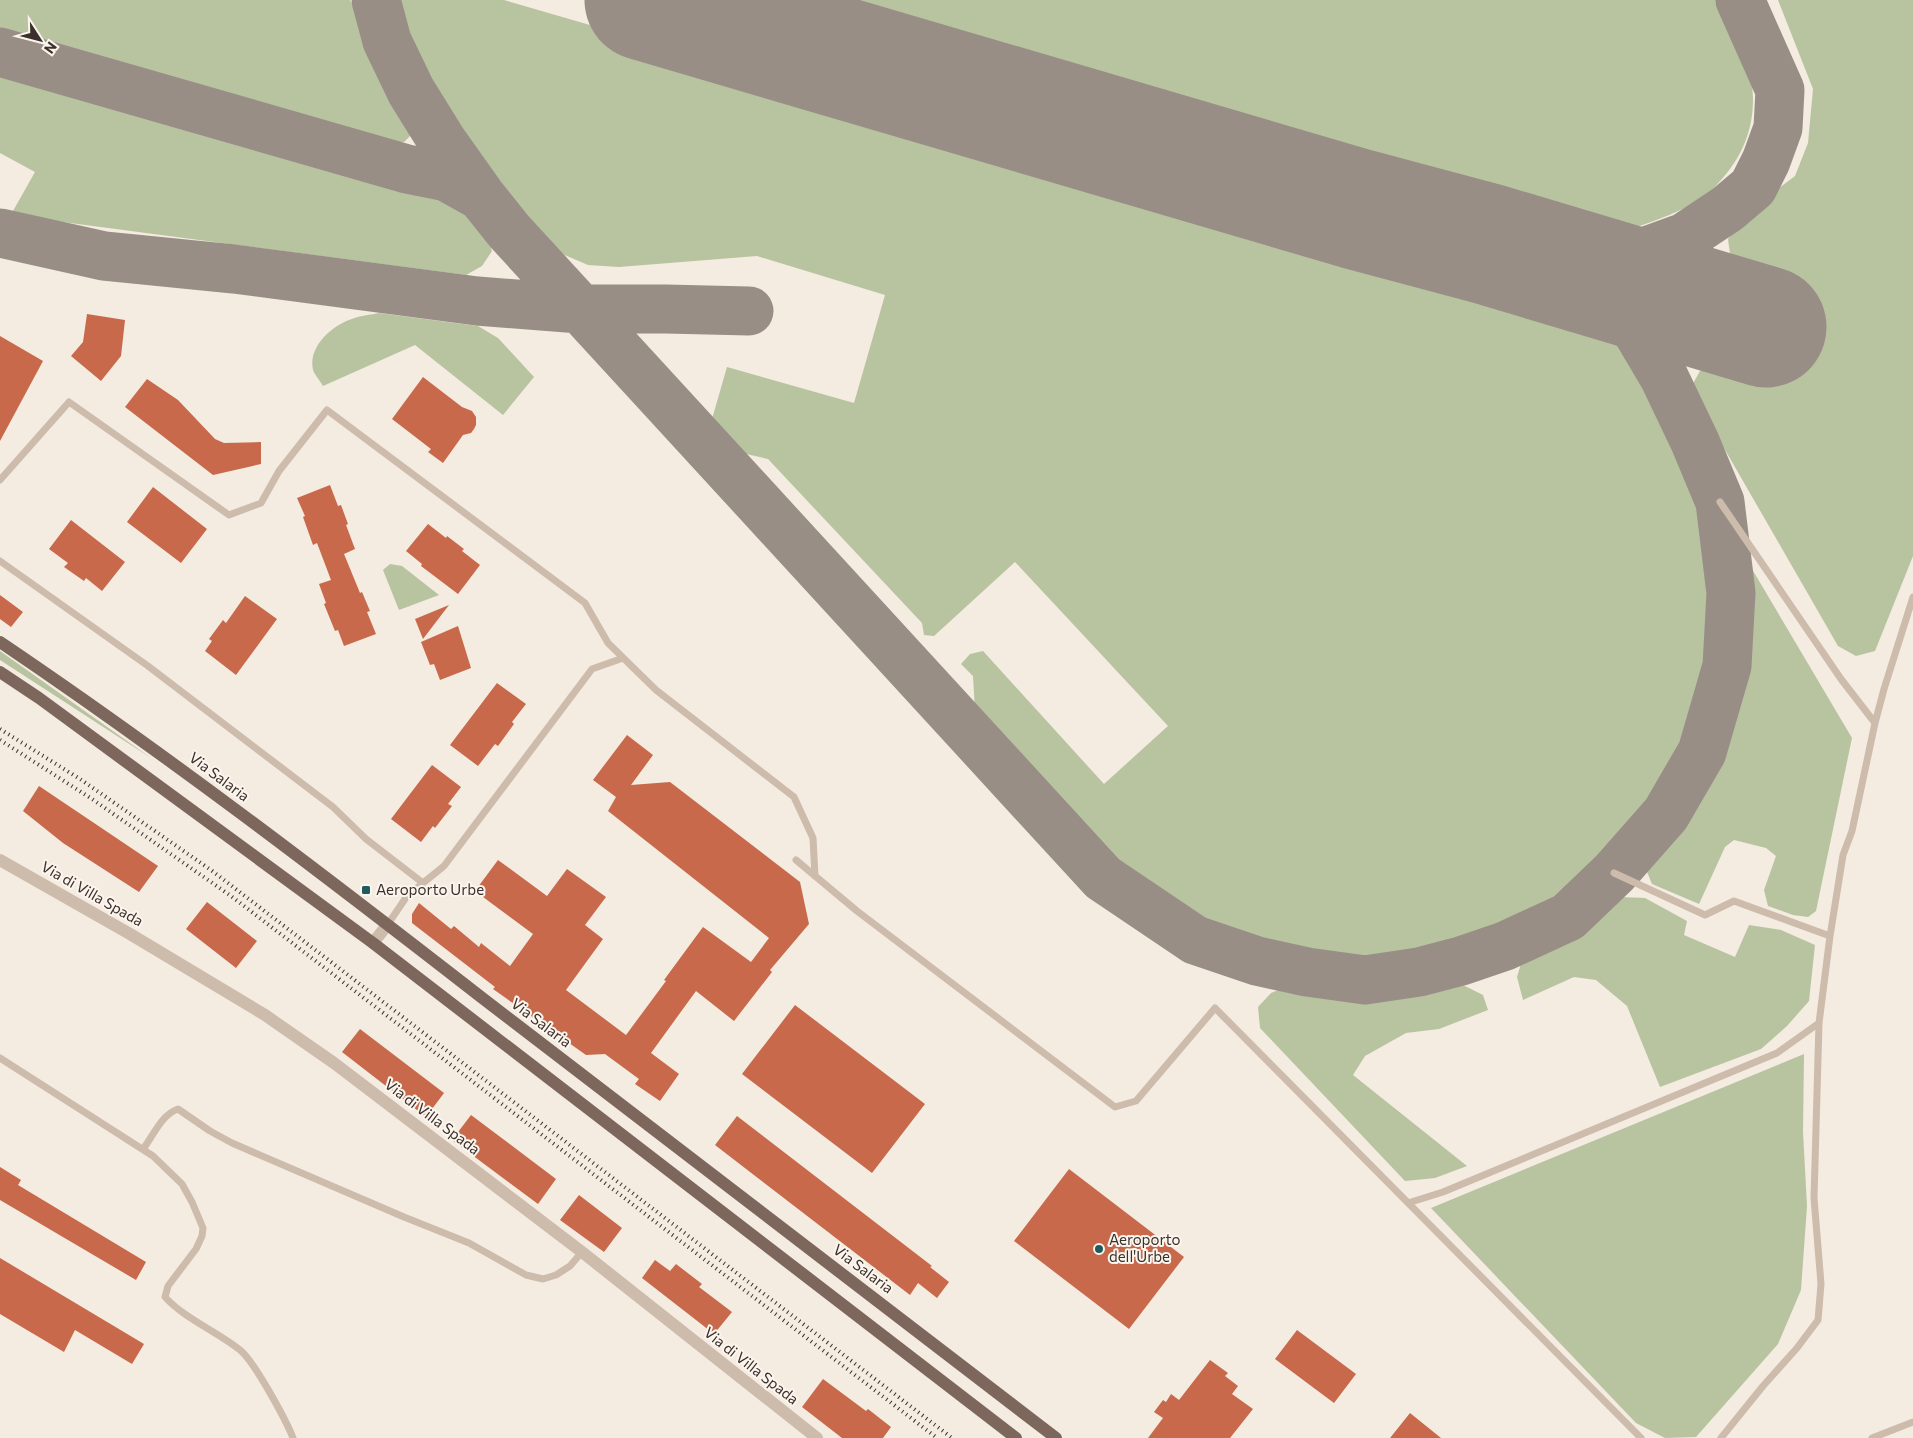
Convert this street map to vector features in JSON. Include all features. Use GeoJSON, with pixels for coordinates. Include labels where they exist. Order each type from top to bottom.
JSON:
{"type":"FeatureCollection","features":[{"type":"Feature","properties":{"kind":"main road","name":"Via Salaria"},"geometry":{"type":"LineString","coordinates":[[0,642],[84,698],[184,770],[388,924],[481,998],[1056,1438]]}},
{"type":"Feature","properties":{"kind":"main road"},"geometry":{"type":"LineString","coordinates":[[0,672],[39,698],[373,943],[1016,1438]]}},
{"type":"Feature","properties":{"kind":"street","name":"Via di Villa Spada"},"geometry":{"type":"LineString","coordinates":[[0,860],[130,934],[265,1015],[334,1063],[582,1252],[817,1438]]}},
{"type":"Feature","properties":{"kind":"street"},"geometry":{"type":"LineString","coordinates":[[373,943],[388,924]]}},
{"type":"Feature","properties":{"kind":"lane"},"geometry":{"type":"LineString","coordinates":[[0,480],[69,402],[229,516],[261,503],[279,471],[327,410],[585,603],[608,643],[656,690],[794,797],[813,838],[814,876]]}},
{"type":"Feature","properties":{"kind":"lane"},"geometry":{"type":"LineString","coordinates":[[1720,502],[1841,679],[1875,722]]}},
{"type":"Feature","properties":{"kind":"lane"},"geometry":{"type":"LineString","coordinates":[[0,561],[148,666],[334,806],[366,839],[423,883]]}},
{"type":"Feature","properties":{"kind":"lane"},"geometry":{"type":"LineString","coordinates":[[1721,1438],[1797,1348],[1818,1320],[1821,1284],[1814,1198],[1819,1023],[1830,936],[1843,855],[1852,831],[1875,722],[1913,597]]}},
{"type":"Feature","properties":{"kind":"lane"},"geometry":{"type":"LineString","coordinates":[[388,924],[407,896],[444,866],[592,669],[623,658]]}},
{"type":"Feature","properties":{"kind":"lane"},"geometry":{"type":"LineString","coordinates":[[796,860],[857,911],[1115,1107],[1136,1101],[1215,1008],[1641,1438]]}},
{"type":"Feature","properties":{"kind":"lane"},"geometry":{"type":"LineString","coordinates":[[1614,873],[1705,915],[1734,901],[1830,936]]}},
{"type":"Feature","properties":{"kind":"lane"},"geometry":{"type":"LineString","coordinates":[[1408,1203],[1443,1192],[1777,1053],[1819,1023]]}},
{"type":"Feature","properties":{"kind":"lane"},"geometry":{"type":"LineString","coordinates":[[0,1058],[143,1149],[182,1184],[203,1228],[196,1249],[168,1286],[165,1297],[173,1306],[218,1334],[242,1352],[286,1421],[294,1438]]}},
{"type":"Feature","properties":{"kind":"lane"},"geometry":{"type":"LineString","coordinates":[[143,1149],[164,1118],[171,1112],[178,1110],[232,1143],[469,1243],[526,1275],[544,1279],[556,1275],[570,1266],[582,1252]]}},
{"type":"Feature","properties":{"kind":"lane"},"geometry":{"type":"LineString","coordinates":[[1872,1438],[1913,1422]]}},
{"type":"Feature","properties":{"kind":"green space"},"geometry":{"type":"Polygon","coordinates":[[[0,0],[350,0],[412,119],[411,135],[404,142],[389,144],[0,34],[0,0]]]}},
{"type":"Feature","properties":{"kind":"green space"},"geometry":{"type":"Polygon","coordinates":[[[401,0],[504,0],[1601,319],[1623,342],[1693,477],[1707,535],[1719,611],[1710,674],[1691,738],[1676,772],[1645,816],[1600,866],[1555,902],[1506,927],[1454,947],[1409,956],[1347,960],[1298,953],[1220,930],[1163,896],[1107,853],[975,711],[973,676],[961,664],[970,654],[983,651],[1104,784],[1168,726],[1015,562],[934,636],[924,635],[922,623],[768,459],[733,451],[712,419],[727,367],[854,403],[885,295],[757,256],[619,267],[588,265],[553,250],[500,196],[436,100],[404,34],[397,10],[401,0]]]}},
{"type":"Feature","properties":{"kind":"green space"},"geometry":{"type":"Polygon","coordinates":[[[810,0],[1723,0],[1743,46],[1750,69],[1753,92],[1752,115],[1747,137],[1737,159],[1708,196],[1703,200],[1644,225],[1618,233],[810,0]]]}},
{"type":"Feature","properties":{"kind":"green space"},"geometry":{"type":"Polygon","coordinates":[[[1778,0],[1913,0],[1913,556],[1875,651],[1856,656],[1838,646],[1690,389],[1700,371],[1717,359],[1729,357],[1768,368],[1788,286],[1732,269],[1728,239],[1750,210],[1795,176],[1808,143],[1813,89],[1778,0]]]}},
{"type":"Feature","properties":{"kind":"green space"},"geometry":{"type":"Polygon","coordinates":[[[0,70],[466,204],[485,228],[492,251],[482,266],[466,275],[55,221],[13,211],[35,172],[0,153],[0,70]]]}},
{"type":"Feature","properties":{"kind":"green space"},"geometry":{"type":"Polygon","coordinates":[[[379,313],[478,326],[498,338],[534,377],[503,415],[415,345],[323,386],[313,370],[312,362],[317,346],[322,339],[342,323],[379,313]]]}},
{"type":"Feature","properties":{"kind":"green space"},"geometry":{"type":"Polygon","coordinates":[[[390,564],[402,566],[439,595],[399,610],[383,570],[390,564]]]}},
{"type":"Feature","properties":{"kind":"green space"},"geometry":{"type":"Polygon","coordinates":[[[1749,564],[1852,738],[1816,911],[1808,917],[1793,915],[1768,906],[1764,890],[1776,856],[1766,848],[1734,840],[1725,847],[1699,904],[1652,884],[1645,867],[1681,822],[1711,776],[1730,726],[1747,654],[1749,564]]]}},
{"type":"Feature","properties":{"kind":"green space"},"geometry":{"type":"Polygon","coordinates":[[[0,651],[151,758],[0,660],[0,651]]]}},
{"type":"Feature","properties":{"kind":"green space"},"geometry":{"type":"Polygon","coordinates":[[[1620,897],[1645,898],[1687,921],[1684,935],[1735,957],[1749,925],[1781,930],[1815,945],[1809,1001],[1787,1026],[1761,1049],[1660,1087],[1627,1006],[1596,980],[1574,977],[1523,1000],[1517,977],[1523,957],[1568,932],[1620,897]]]}},
{"type":"Feature","properties":{"kind":"green space"},"geometry":{"type":"Polygon","coordinates":[[[1455,981],[1483,995],[1488,1010],[1439,1029],[1406,1033],[1365,1056],[1353,1075],[1467,1166],[1435,1178],[1405,1181],[1260,1028],[1258,1007],[1271,993],[1288,986],[1392,992],[1455,981]]]}},
{"type":"Feature","properties":{"kind":"green space"},"geometry":{"type":"Polygon","coordinates":[[[1804,1054],[1803,1132],[1807,1206],[1801,1290],[1778,1344],[1696,1437],[1665,1438],[1636,1423],[1431,1208],[1804,1054]]]}},
{"type":"Feature","properties":{"kind":"building"},"geometry":{"type":"Polygon","coordinates":[[[87,314],[125,320],[121,356],[101,381],[71,356],[83,342],[87,314]]]}},
{"type":"Feature","properties":{"kind":"building"},"geometry":{"type":"Polygon","coordinates":[[[0,336],[43,361],[0,441],[0,336]]]}},
{"type":"Feature","properties":{"kind":"building"},"geometry":{"type":"Polygon","coordinates":[[[423,377],[462,407],[472,411],[476,417],[474,429],[471,433],[463,435],[443,463],[428,452],[431,449],[392,419],[423,377]]]}},
{"type":"Feature","properties":{"kind":"building"},"geometry":{"type":"Polygon","coordinates":[[[147,379],[178,400],[215,439],[224,443],[261,442],[261,464],[213,475],[125,407],[147,379]]]}},
{"type":"Feature","properties":{"kind":"building"},"geometry":{"type":"Polygon","coordinates":[[[330,485],[338,506],[341,505],[355,549],[344,554],[360,593],[362,592],[370,611],[367,612],[376,634],[344,646],[338,630],[335,631],[324,604],[326,603],[319,584],[331,580],[317,543],[313,545],[303,517],[305,516],[297,498],[330,485]]]}},
{"type":"Feature","properties":{"kind":"building"},"geometry":{"type":"Polygon","coordinates":[[[153,487],[207,529],[181,563],[127,522],[153,487]]]}},
{"type":"Feature","properties":{"kind":"building"},"geometry":{"type":"Polygon","coordinates":[[[71,520],[125,562],[102,591],[86,578],[84,581],[64,567],[68,563],[49,549],[71,520]]]}},
{"type":"Feature","properties":{"kind":"building"},"geometry":{"type":"Polygon","coordinates":[[[428,524],[464,549],[462,551],[480,565],[458,594],[421,566],[422,564],[406,551],[428,524]]]}},
{"type":"Feature","properties":{"kind":"building"},"geometry":{"type":"Polygon","coordinates":[[[0,595],[23,612],[11,627],[0,619],[0,595]]]}},
{"type":"Feature","properties":{"kind":"building"},"geometry":{"type":"Polygon","coordinates":[[[245,596],[277,619],[236,675],[205,651],[212,641],[209,639],[223,620],[226,623],[245,596]]]}},
{"type":"Feature","properties":{"kind":"building"},"geometry":{"type":"Polygon","coordinates":[[[449,605],[423,639],[415,619],[449,605]]]}},
{"type":"Feature","properties":{"kind":"building"},"geometry":{"type":"Polygon","coordinates":[[[458,626],[471,668],[440,680],[434,664],[430,665],[421,642],[458,626]]]}},
{"type":"Feature","properties":{"kind":"building"},"geometry":{"type":"Polygon","coordinates":[[[497,683],[526,704],[512,722],[514,724],[498,746],[495,744],[478,766],[450,745],[497,683]]]}},
{"type":"Feature","properties":{"kind":"building"},"geometry":{"type":"Polygon","coordinates":[[[627,735],[653,755],[631,785],[670,782],[800,882],[809,924],[770,970],[772,972],[734,1021],[696,991],[651,1053],[679,1074],[660,1101],[635,1084],[639,1079],[605,1054],[586,1055],[493,989],[495,987],[412,923],[412,914],[419,903],[451,929],[454,926],[479,947],[481,943],[510,966],[533,934],[475,891],[498,860],[547,896],[567,869],[606,897],[585,925],[603,939],[566,990],[626,1035],[703,927],[751,962],[769,938],[608,811],[616,797],[593,780],[627,735]]]}},
{"type":"Feature","properties":{"kind":"building"},"geometry":{"type":"Polygon","coordinates":[[[432,765],[461,787],[448,804],[452,806],[421,842],[391,819],[432,765]]]}},
{"type":"Feature","properties":{"kind":"building"},"geometry":{"type":"Polygon","coordinates":[[[39,786],[158,866],[139,892],[63,843],[23,811],[39,786]]]}},
{"type":"Feature","properties":{"kind":"building"},"geometry":{"type":"Polygon","coordinates":[[[207,902],[257,941],[236,968],[186,929],[207,902]]]}},
{"type":"Feature","properties":{"kind":"building"},"geometry":{"type":"Polygon","coordinates":[[[795,1005],[925,1104],[872,1173],[742,1074],[795,1005]]]}},
{"type":"Feature","properties":{"kind":"building"},"geometry":{"type":"Polygon","coordinates":[[[360,1029],[444,1093],[426,1117],[342,1052],[360,1029]]]}},
{"type":"Feature","properties":{"kind":"building"},"geometry":{"type":"Polygon","coordinates":[[[471,1115],[556,1179],[538,1204],[452,1140],[471,1115]]]}},
{"type":"Feature","properties":{"kind":"building"},"geometry":{"type":"Polygon","coordinates":[[[737,1116],[932,1266],[930,1267],[949,1282],[937,1298],[918,1283],[910,1295],[715,1145],[737,1116]]]}},
{"type":"Feature","properties":{"kind":"building"},"geometry":{"type":"Polygon","coordinates":[[[0,1167],[21,1180],[18,1185],[146,1262],[136,1280],[0,1200],[0,1167]]]}},
{"type":"Feature","properties":{"kind":"building","name":"Aeroporto dell'Urbe"},"geometry":{"type":"Polygon","coordinates":[[[1069,1169],[1184,1257],[1129,1329],[1014,1241],[1069,1169]]]}},
{"type":"Feature","properties":{"kind":"building"},"geometry":{"type":"Polygon","coordinates":[[[579,1195],[622,1228],[604,1252],[560,1220],[579,1195]]]}},
{"type":"Feature","properties":{"kind":"building"},"geometry":{"type":"Polygon","coordinates":[[[0,1258],[144,1344],[132,1364],[75,1330],[64,1352],[0,1314],[0,1258]]]}},
{"type":"Feature","properties":{"kind":"building"},"geometry":{"type":"Polygon","coordinates":[[[655,1260],[670,1271],[676,1264],[702,1284],[699,1287],[732,1312],[714,1334],[642,1278],[655,1260]]]}},
{"type":"Feature","properties":{"kind":"building"},"geometry":{"type":"Polygon","coordinates":[[[1297,1330],[1356,1374],[1334,1403],[1275,1359],[1297,1330]]]}},
{"type":"Feature","properties":{"kind":"building"},"geometry":{"type":"Polygon","coordinates":[[[1210,1360],[1228,1373],[1225,1376],[1238,1386],[1232,1394],[1253,1409],[1230,1438],[1148,1438],[1163,1418],[1154,1412],[1163,1400],[1166,1402],[1171,1394],[1179,1400],[1210,1360]]]}},
{"type":"Feature","properties":{"kind":"building"},"geometry":{"type":"Polygon","coordinates":[[[823,1379],[891,1427],[883,1438],[842,1438],[802,1407],[823,1379]]]}},
{"type":"Feature","properties":{"kind":"building"},"geometry":{"type":"Polygon","coordinates":[[[1410,1413],[1441,1438],[1390,1438],[1410,1413]]]}},
{"type":"Feature","properties":{"kind":"taxiway"},"geometry":{"type":"LineString","coordinates":[[376,0],[387,41],[411,91],[442,141],[481,196],[509,231],[1103,878],[1195,940],[1257,961],[1307,972],[1365,980],[1419,972],[1461,961],[1505,946],[1568,917],[1614,873],[1666,814],[1702,752],[1727,666],[1731,593],[1720,502],[1695,442],[1664,377],[1638,333],[1607,293],[1564,267]]}},
{"type":"Feature","properties":{"kind":"taxiway"},"geometry":{"type":"LineString","coordinates":[[1564,267],[1627,258],[1685,237],[1727,209],[1753,187],[1766,161],[1778,128],[1780,90],[1740,0]]}},
{"type":"Feature","properties":{"kind":"taxiway"},"geometry":{"type":"LineString","coordinates":[[0,52],[407,169],[447,177],[481,196]]}},
{"type":"Feature","properties":{"kind":"taxiway"},"geometry":{"type":"LineString","coordinates":[[0,233],[104,256],[234,269],[477,301],[580,309],[749,311]]}},
{"type":"Feature","properties":{"kind":"runway"},"geometry":{"type":"LineString","coordinates":[[645,0],[1357,209],[1488,244],[1766,327]]}},
{"type":"Feature","properties":{"kind":"railway"},"geometry":{"type":"LineString","coordinates":[[0,729],[80,779],[211,870],[952,1438]]}},
{"type":"Feature","properties":{"kind":"railway"},"geometry":{"type":"LineString","coordinates":[[0,740],[92,799],[231,896],[937,1438]]}},
{"type":"Feature","properties":{"kind":"place","name":"Aeroporto Urbe"},"geometry":{"type":"Point","coordinates":[366,890]}},
{"type":"Feature","properties":{"kind":"place","name":"Aeroporto dell'Urbe"},"geometry":{"type":"Point","coordinates":[1099,1249]}}]}
